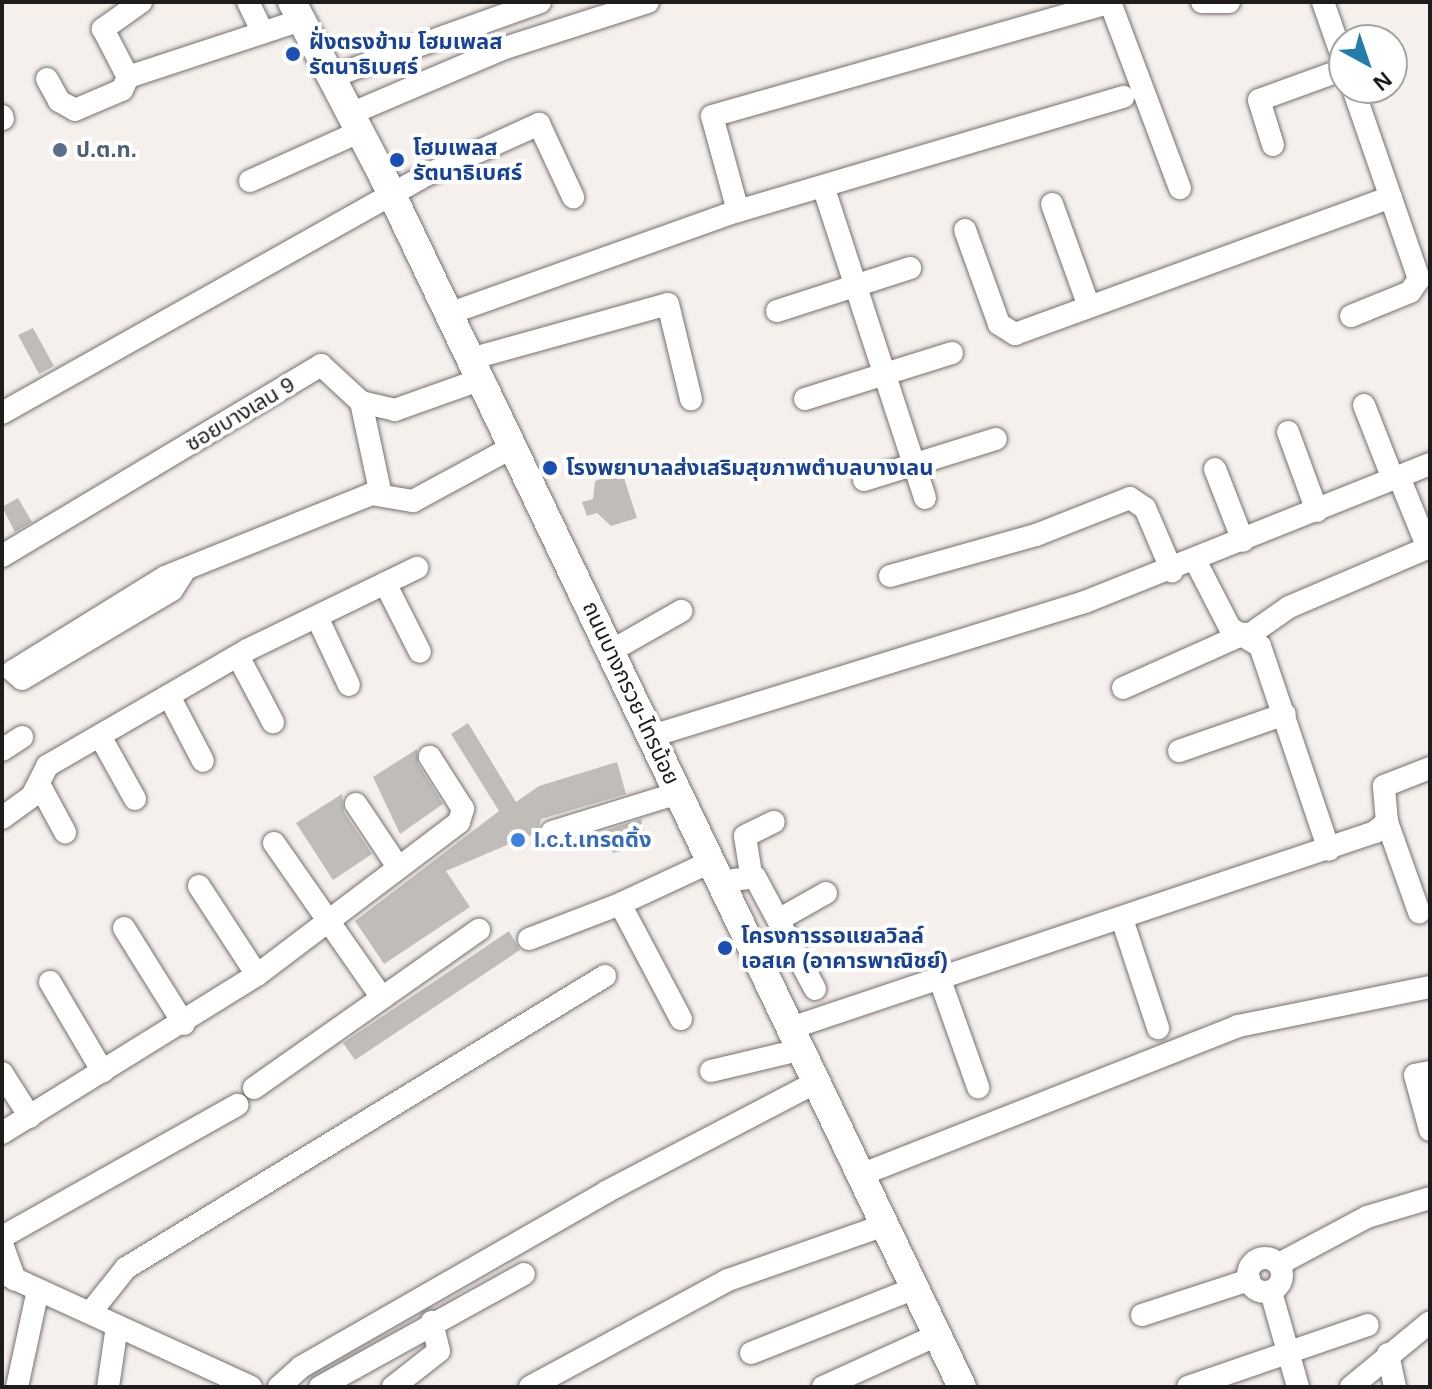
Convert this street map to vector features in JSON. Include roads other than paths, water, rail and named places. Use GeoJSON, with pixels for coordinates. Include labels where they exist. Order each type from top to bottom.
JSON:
{"type":"FeatureCollection","features":[{"type":"Feature","properties":{"kind":"main road","name":"ถนนบางกรวย-ไทรน้อย"},"geometry":{"type":"LineString","coordinates":[[297,11],[391,195],[513,447],[652,736],[813,1084],[962,1387]]}},
{"type":"Feature","properties":{"kind":"street"},"geometry":{"type":"LineString","coordinates":[[128,77],[103,29],[141,2]]}},
{"type":"Feature","properties":{"kind":"street"},"geometry":{"type":"LineString","coordinates":[[248,2],[263,33]]}},
{"type":"Feature","properties":{"kind":"street"},"geometry":{"type":"LineString","coordinates":[[331,77],[497,7],[540,2]]}},
{"type":"Feature","properties":{"kind":"street"},"geometry":{"type":"LineString","coordinates":[[250,181],[355,123],[505,48],[618,5],[648,2]]}},
{"type":"Feature","properties":{"kind":"street"},"geometry":{"type":"LineString","coordinates":[[738,211],[712,116],[1111,2],[1180,188]]}},
{"type":"Feature","properties":{"kind":"street"},"geometry":{"type":"LineString","coordinates":[[1202,2],[1229,2]]}},
{"type":"Feature","properties":{"kind":"street"},"geometry":{"type":"LineString","coordinates":[[1323,2],[1331,24]]}},
{"type":"Feature","properties":{"kind":"street"},"geometry":{"type":"LineString","coordinates":[[497,7],[505,48]]}},
{"type":"Feature","properties":{"kind":"street"},"geometry":{"type":"LineString","coordinates":[[47,79],[59,101],[75,110],[122,90],[128,77],[263,33],[297,11]]}},
{"type":"Feature","properties":{"kind":"street"},"geometry":{"type":"LineString","coordinates":[[1273,145],[1259,100],[1328,75]]}},
{"type":"Feature","properties":{"kind":"street"},"geometry":{"type":"LineString","coordinates":[[448,314],[738,211],[824,189],[1124,97]]}},
{"type":"Feature","properties":{"kind":"street"},"geometry":{"type":"LineString","coordinates":[[1351,316],[1410,292],[1419,279],[1359,104]]}},
{"type":"Feature","properties":{"kind":"street"},"geometry":{"type":"LineString","coordinates":[[2,413],[391,195],[539,124],[573,197]]}},
{"type":"Feature","properties":{"kind":"street"},"geometry":{"type":"LineString","coordinates":[[824,189],[925,498]]}},
{"type":"Feature","properties":{"kind":"street"},"geometry":{"type":"LineString","coordinates":[[965,230],[1006,333],[1089,307],[1391,197]]}},
{"type":"Feature","properties":{"kind":"street"},"geometry":{"type":"LineString","coordinates":[[1052,204],[1089,307]]}},
{"type":"Feature","properties":{"kind":"street"},"geometry":{"type":"LineString","coordinates":[[777,311],[910,268]]}},
{"type":"Feature","properties":{"kind":"street"},"geometry":{"type":"LineString","coordinates":[[380,491],[361,402],[395,410],[475,369],[668,304],[691,399]]}},
{"type":"Feature","properties":{"kind":"street"},"geometry":{"type":"LineString","coordinates":[[805,399],[952,353]]}},
{"type":"Feature","properties":{"kind":"street","name":"ซอยบางเลน 9"},"geometry":{"type":"LineString","coordinates":[[2,556],[321,365],[361,402]]}},
{"type":"Feature","properties":{"kind":"street"},"geometry":{"type":"LineString","coordinates":[[1123,688],[1246,634],[1289,607],[1429,548],[1364,405]]}},
{"type":"Feature","properties":{"kind":"street"},"geometry":{"type":"LineString","coordinates":[[1288,432],[1317,511]]}},
{"type":"Feature","properties":{"kind":"street"},"geometry":{"type":"LineString","coordinates":[[864,480],[996,439]]}},
{"type":"Feature","properties":{"kind":"street"},"geometry":{"type":"LineString","coordinates":[[183,573],[172,590],[22,679],[16,676],[14,666],[183,573],[380,491],[413,501],[513,447]]}},
{"type":"Feature","properties":{"kind":"street"},"geometry":{"type":"LineString","coordinates":[[652,736],[1172,571],[1430,464]]}},
{"type":"Feature","properties":{"kind":"street"},"geometry":{"type":"LineString","coordinates":[[1215,469],[1243,541]]}},
{"type":"Feature","properties":{"kind":"street"},"geometry":{"type":"LineString","coordinates":[[890,576],[1036,535],[1130,498],[1145,508],[1172,571]]}},
{"type":"Feature","properties":{"kind":"street"},"geometry":{"type":"LineString","coordinates":[[1196,562],[1224,620],[1260,646],[1329,850]]}},
{"type":"Feature","properties":{"kind":"street"},"geometry":{"type":"LineString","coordinates":[[2,818],[39,784],[47,766],[238,656],[417,568]]}},
{"type":"Feature","properties":{"kind":"street"},"geometry":{"type":"LineString","coordinates":[[385,583],[420,652]]}},
{"type":"Feature","properties":{"kind":"street"},"geometry":{"type":"LineString","coordinates":[[611,651],[681,611]]}},
{"type":"Feature","properties":{"kind":"street"},"geometry":{"type":"LineString","coordinates":[[317,617],[349,685]]}},
{"type":"Feature","properties":{"kind":"street"},"geometry":{"type":"LineString","coordinates":[[238,656],[273,722]]}},
{"type":"Feature","properties":{"kind":"street"},"geometry":{"type":"LineString","coordinates":[[169,696],[203,761]]}},
{"type":"Feature","properties":{"kind":"street"},"geometry":{"type":"LineString","coordinates":[[1179,751],[1285,714]]}},
{"type":"Feature","properties":{"kind":"street"},"geometry":{"type":"LineString","coordinates":[[100,736],[135,799]]}},
{"type":"Feature","properties":{"kind":"street"},"geometry":{"type":"LineString","coordinates":[[2,750],[22,737]]}},
{"type":"Feature","properties":{"kind":"street"},"geometry":{"type":"LineString","coordinates":[[2,1133],[184,1024],[257,975],[325,919],[463,815],[430,757]]}},
{"type":"Feature","properties":{"kind":"street"},"geometry":{"type":"LineString","coordinates":[[1419,912],[1387,822],[1384,786],[1430,768]]}},
{"type":"Feature","properties":{"kind":"street"},"geometry":{"type":"LineString","coordinates":[[39,784],[65,832]]}},
{"type":"Feature","properties":{"kind":"street"},"geometry":{"type":"LineString","coordinates":[[552,832],[678,793]]}},
{"type":"Feature","properties":{"kind":"street"},"geometry":{"type":"LineString","coordinates":[[356,804],[396,864]]}},
{"type":"Feature","properties":{"kind":"street"},"geometry":{"type":"LineString","coordinates":[[774,822],[745,836],[751,874],[815,989]]}},
{"type":"Feature","properties":{"kind":"street"},"geometry":{"type":"LineString","coordinates":[[711,1071],[940,980],[1329,850],[1387,822]]}},
{"type":"Feature","properties":{"kind":"street"},"geometry":{"type":"LineString","coordinates":[[274,843],[382,998]]}},
{"type":"Feature","properties":{"kind":"street"},"geometry":{"type":"LineString","coordinates":[[529,939],[715,872],[751,874]]}},
{"type":"Feature","properties":{"kind":"street"},"geometry":{"type":"LineString","coordinates":[[199,886],[257,975]]}},
{"type":"Feature","properties":{"kind":"street"},"geometry":{"type":"LineString","coordinates":[[753,954],[826,893]]}},
{"type":"Feature","properties":{"kind":"street"},"geometry":{"type":"LineString","coordinates":[[620,904],[681,1019]]}},
{"type":"Feature","properties":{"kind":"street"},"geometry":{"type":"LineString","coordinates":[[1122,919],[1158,1028]]}},
{"type":"Feature","properties":{"kind":"street"},"geometry":{"type":"LineString","coordinates":[[124,928],[184,1024]]}},
{"type":"Feature","properties":{"kind":"street"},"geometry":{"type":"LineString","coordinates":[[254,1088],[479,930]]}},
{"type":"Feature","properties":{"kind":"street"},"geometry":{"type":"LineString","coordinates":[[90,1313],[107,1282],[126,1268],[605,976]]}},
{"type":"Feature","properties":{"kind":"street"},"geometry":{"type":"LineString","coordinates":[[940,980],[978,1087]]}},
{"type":"Feature","properties":{"kind":"street"},"geometry":{"type":"LineString","coordinates":[[50,982],[103,1072]]}},
{"type":"Feature","properties":{"kind":"street"},"geometry":{"type":"LineString","coordinates":[[858,1176],[1238,1026],[1430,987]]}},
{"type":"Feature","properties":{"kind":"street"},"geometry":{"type":"LineString","coordinates":[[1430,1072],[1415,1075],[1430,1130]]}},
{"type":"Feature","properties":{"kind":"street"},"geometry":{"type":"LineString","coordinates":[[2,1073],[30,1117]]}},
{"type":"Feature","properties":{"kind":"street"},"geometry":{"type":"LineString","coordinates":[[279,1387],[301,1367],[606,1192],[813,1084]]}},
{"type":"Feature","properties":{"kind":"street"},"geometry":{"type":"LineString","coordinates":[[2,1237],[237,1105]]}},
{"type":"Feature","properties":{"kind":"street"},"geometry":{"type":"LineString","coordinates":[[1142,1315],[1249,1280],[1260,1258],[1279,1264],[1367,1217],[1430,1198]]}},
{"type":"Feature","properties":{"kind":"street"},"geometry":{"type":"LineString","coordinates":[[530,1387],[728,1280],[882,1226]]}},
{"type":"Feature","properties":{"kind":"street"},"geometry":{"type":"LineString","coordinates":[[2,1244],[8,1276],[251,1387]]}},
{"type":"Feature","properties":{"kind":"street"},"geometry":{"type":"LineString","coordinates":[[1271,1292],[1281,1283],[1279,1264]]}},
{"type":"Feature","properties":{"kind":"street"},"geometry":{"type":"LineString","coordinates":[[320,1387],[432,1322],[524,1274]]}},
{"type":"Feature","properties":{"kind":"street"},"geometry":{"type":"LineString","coordinates":[[1249,1280],[1271,1292],[1298,1387]]}},
{"type":"Feature","properties":{"kind":"street"},"geometry":{"type":"LineString","coordinates":[[751,1353],[913,1289]]}},
{"type":"Feature","properties":{"kind":"street"},"geometry":{"type":"LineString","coordinates":[[17,1387],[38,1290]]}},
{"type":"Feature","properties":{"kind":"street"},"geometry":{"type":"LineString","coordinates":[[393,1387],[439,1351],[432,1322]]}},
{"type":"Feature","properties":{"kind":"street"},"geometry":{"type":"LineString","coordinates":[[1351,1387],[1430,1322]]}},
{"type":"Feature","properties":{"kind":"street"},"geometry":{"type":"LineString","coordinates":[[1188,1387],[1368,1325]]}},
{"type":"Feature","properties":{"kind":"street"},"geometry":{"type":"LineString","coordinates":[[108,1387],[117,1326]]}},
{"type":"Feature","properties":{"kind":"street"},"geometry":{"type":"LineString","coordinates":[[823,1387],[937,1335]]}},
{"type":"Feature","properties":{"kind":"street"},"geometry":{"type":"LineString","coordinates":[[1388,1354],[1395,1387]]}},
{"type":"Feature","properties":{"kind":"street"},"geometry":{"type":"LineString","coordinates":[[194,1387],[198,1363]]}},
{"type":"Feature","properties":{"kind":"place","name":"ฝั่งตรงข้าม โฮมเพลส รัตนาธิเบศร์"},"geometry":{"type":"Point","coordinates":[293,54]}},
{"type":"Feature","properties":{"kind":"place","name":"ป.ต.ท."},"geometry":{"type":"Point","coordinates":[60,150]}},
{"type":"Feature","properties":{"kind":"place","name":"โฮมเพลส รัตนาธิเบศร์"},"geometry":{"type":"Point","coordinates":[397,160]}},
{"type":"Feature","properties":{"kind":"place","name":"โรงพยาบาลส่งเสริมสุขภาพตำบลบางเลน"},"geometry":{"type":"Point","coordinates":[550,468]}},
{"type":"Feature","properties":{"kind":"place","name":"I.c.t.เทรดดิ้ง"},"geometry":{"type":"Point","coordinates":[518,840]}},
{"type":"Feature","properties":{"kind":"place","name":"โครงการรอแยลวิลล์ เอสเค (อาคารพาณิชย์)"},"geometry":{"type":"Point","coordinates":[725,948]}}]}
